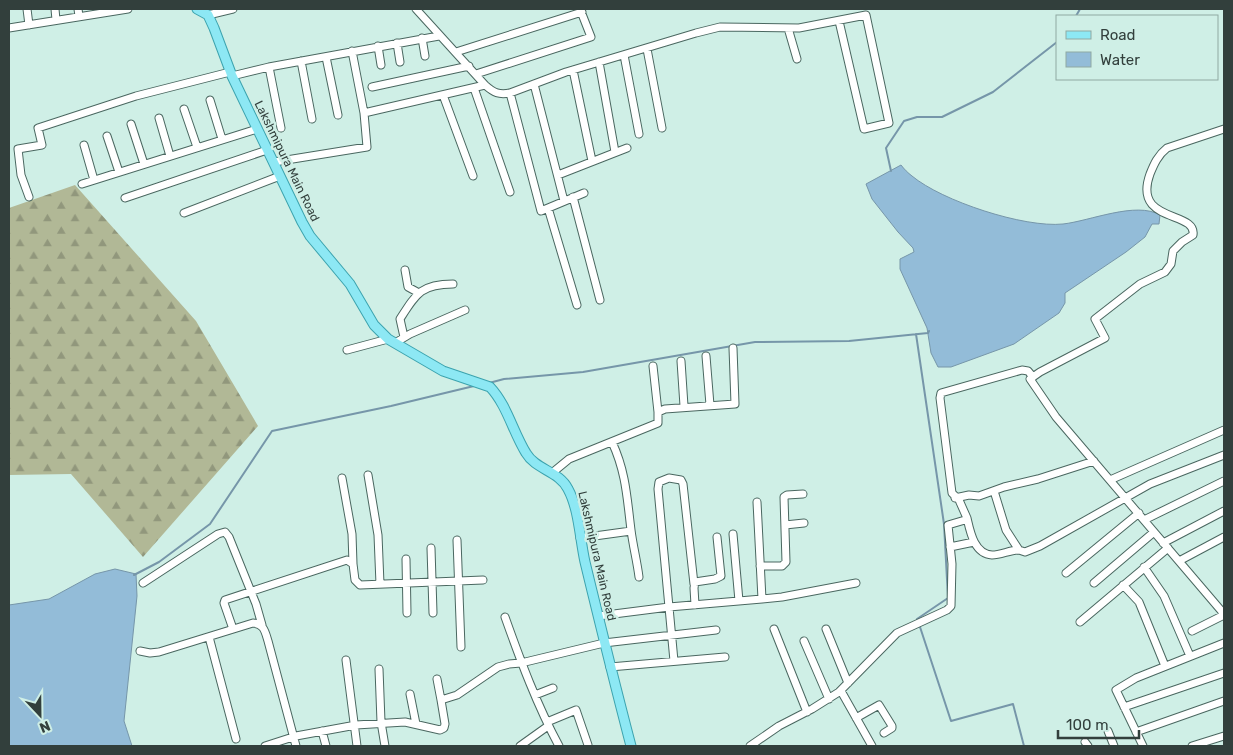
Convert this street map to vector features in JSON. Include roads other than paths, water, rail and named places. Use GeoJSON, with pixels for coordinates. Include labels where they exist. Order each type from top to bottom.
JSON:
{"type":"FeatureCollection","features":[{"type":"Feature","properties":{"kind":"main road"},"geometry":{"type":"LineString","coordinates":[[197,9],[208,15]]}},
{"type":"Feature","properties":{"kind":"main road","name":"Lakshmipura Main Road"},"geometry":{"type":"LineString","coordinates":[[208,15],[231,74],[302,222],[310,236],[350,284],[374,325],[392,341],[443,371],[490,387],[505,410],[526,454],[533,462],[564,482],[569,489],[575,507],[580,538],[604,643],[631,746]]}},
{"type":"Feature","properties":{"kind":"street"},"geometry":{"type":"LineString","coordinates":[[27,9],[29,25]]}},
{"type":"Feature","properties":{"kind":"street"},"geometry":{"type":"LineString","coordinates":[[55,9],[56,20]]}},
{"type":"Feature","properties":{"kind":"street"},"geometry":{"type":"LineString","coordinates":[[9,28],[56,20],[78,12],[128,9]]}},
{"type":"Feature","properties":{"kind":"street"},"geometry":{"type":"LineString","coordinates":[[208,15],[233,9]]}},
{"type":"Feature","properties":{"kind":"street"},"geometry":{"type":"LineString","coordinates":[[416,9],[485,85],[496,94],[510,93],[573,70],[720,27],[799,28],[839,21],[862,12],[866,15],[889,123],[864,129],[839,21]]}},
{"type":"Feature","properties":{"kind":"street"},"geometry":{"type":"LineString","coordinates":[[456,52],[581,11],[591,37],[476,74]]}},
{"type":"Feature","properties":{"kind":"street"},"geometry":{"type":"LineString","coordinates":[[788,28],[797,59]]}},
{"type":"Feature","properties":{"kind":"street"},"geometry":{"type":"LineString","coordinates":[[9,149],[42,145],[38,128],[136,96],[231,74],[439,36]]}},
{"type":"Feature","properties":{"kind":"street"},"geometry":{"type":"LineString","coordinates":[[422,38],[425,56]]}},
{"type":"Feature","properties":{"kind":"street"},"geometry":{"type":"LineString","coordinates":[[397,43],[400,62]]}},
{"type":"Feature","properties":{"kind":"street"},"geometry":{"type":"LineString","coordinates":[[378,46],[381,65]]}},
{"type":"Feature","properties":{"kind":"street"},"geometry":{"type":"LineString","coordinates":[[647,49],[662,128]]}},
{"type":"Feature","properties":{"kind":"street"},"geometry":{"type":"LineString","coordinates":[[274,162],[367,147],[364,113],[352,51]]}},
{"type":"Feature","properties":{"kind":"street"},"geometry":{"type":"LineString","coordinates":[[624,55],[639,134]]}},
{"type":"Feature","properties":{"kind":"street"},"geometry":{"type":"LineString","coordinates":[[326,57],[338,115]]}},
{"type":"Feature","properties":{"kind":"street"},"geometry":{"type":"LineString","coordinates":[[301,61],[312,120]]}},
{"type":"Feature","properties":{"kind":"street"},"geometry":{"type":"LineString","coordinates":[[599,62],[615,152]]}},
{"type":"Feature","properties":{"kind":"street"},"geometry":{"type":"LineString","coordinates":[[372,87],[468,66]]}},
{"type":"Feature","properties":{"kind":"street"},"geometry":{"type":"LineString","coordinates":[[269,67],[281,128]]}},
{"type":"Feature","properties":{"kind":"street"},"geometry":{"type":"LineString","coordinates":[[573,70],[592,161]]}},
{"type":"Feature","properties":{"kind":"street"},"geometry":{"type":"LineString","coordinates":[[534,84],[564,201]]}},
{"type":"Feature","properties":{"kind":"street"},"geometry":{"type":"LineString","coordinates":[[364,113],[485,85]]}},
{"type":"Feature","properties":{"kind":"street"},"geometry":{"type":"LineString","coordinates":[[474,88],[510,192]]}},
{"type":"Feature","properties":{"kind":"street"},"geometry":{"type":"LineString","coordinates":[[510,93],[541,211],[584,194]]}},
{"type":"Feature","properties":{"kind":"street"},"geometry":{"type":"LineString","coordinates":[[443,95],[473,176]]}},
{"type":"Feature","properties":{"kind":"street"},"geometry":{"type":"LineString","coordinates":[[210,100],[222,139]]}},
{"type":"Feature","properties":{"kind":"street"},"geometry":{"type":"LineString","coordinates":[[184,109],[197,147]]}},
{"type":"Feature","properties":{"kind":"street"},"geometry":{"type":"LineString","coordinates":[[159,118],[170,156]]}},
{"type":"Feature","properties":{"kind":"street"},"geometry":{"type":"LineString","coordinates":[[131,124],[144,164]]}},
{"type":"Feature","properties":{"kind":"street"},"geometry":{"type":"LineString","coordinates":[[82,184],[256,129]]}},
{"type":"Feature","properties":{"kind":"street"},"geometry":{"type":"LineString","coordinates":[[1192,631],[1224,615],[1056,417],[1030,379],[1105,338],[1095,319],[1140,284],[1151,280],[1168,268],[1171,264],[1173,251],[1193,235],[1194,232],[1182,220],[1159,211],[1149,201],[1147,185],[1154,164],[1161,153],[1167,148],[1224,129]]}},
{"type":"Feature","properties":{"kind":"street"},"geometry":{"type":"LineString","coordinates":[[107,136],[119,172]]}},
{"type":"Feature","properties":{"kind":"street"},"geometry":{"type":"LineString","coordinates":[[84,145],[94,180]]}},
{"type":"Feature","properties":{"kind":"street"},"geometry":{"type":"LineString","coordinates":[[558,175],[627,148]]}},
{"type":"Feature","properties":{"kind":"street"},"geometry":{"type":"LineString","coordinates":[[18,149],[21,175],[29,197]]}},
{"type":"Feature","properties":{"kind":"street"},"geometry":{"type":"LineString","coordinates":[[125,198],[267,150]]}},
{"type":"Feature","properties":{"kind":"street"},"geometry":{"type":"LineString","coordinates":[[184,213],[280,176]]}},
{"type":"Feature","properties":{"kind":"street"},"geometry":{"type":"LineString","coordinates":[[573,198],[600,300]]}},
{"type":"Feature","properties":{"kind":"street"},"geometry":{"type":"LineString","coordinates":[[548,208],[577,305]]}},
{"type":"Feature","properties":{"kind":"street"},"geometry":{"type":"LineString","coordinates":[[405,270],[408,287],[419,293]]}},
{"type":"Feature","properties":{"kind":"street"},"geometry":{"type":"LineString","coordinates":[[404,337],[400,319],[419,293],[437,284],[453,284]]}},
{"type":"Feature","properties":{"kind":"street"},"geometry":{"type":"LineString","coordinates":[[347,350],[404,337],[465,310]]}},
{"type":"Feature","properties":{"kind":"street"},"geometry":{"type":"LineString","coordinates":[[658,412],[684,406],[735,404],[734,348]]}},
{"type":"Feature","properties":{"kind":"street"},"geometry":{"type":"LineString","coordinates":[[706,356],[710,405]]}},
{"type":"Feature","properties":{"kind":"street"},"geometry":{"type":"LineString","coordinates":[[681,361],[684,406]]}},
{"type":"Feature","properties":{"kind":"street"},"geometry":{"type":"LineString","coordinates":[[552,473],[569,460],[658,424],[653,366]]}},
{"type":"Feature","properties":{"kind":"street"},"geometry":{"type":"LineString","coordinates":[[1033,377],[1028,371],[1022,370],[941,393],[943,437],[952,493],[959,500],[974,542],[982,551],[991,555],[1019,550],[1025,552],[1040,546],[1150,484],[1224,455]]}},
{"type":"Feature","properties":{"kind":"street"},"geometry":{"type":"LineString","coordinates":[[1110,480],[1224,430]]}},
{"type":"Feature","properties":{"kind":"street"},"geometry":{"type":"LineString","coordinates":[[612,442],[620,458],[627,488],[640,577]]}},
{"type":"Feature","properties":{"kind":"street"},"geometry":{"type":"LineString","coordinates":[[955,498],[969,495],[980,496],[1004,486],[1038,479],[1094,462]]}},
{"type":"Feature","properties":{"kind":"street"},"geometry":{"type":"LineString","coordinates":[[368,475],[378,535],[380,584]]}},
{"type":"Feature","properties":{"kind":"street"},"geometry":{"type":"LineString","coordinates":[[342,478],[352,534],[356,583],[364,585],[483,580]]}},
{"type":"Feature","properties":{"kind":"street"},"geometry":{"type":"LineString","coordinates":[[674,661],[658,489],[659,482],[669,478],[681,480],[683,484],[695,605]]}},
{"type":"Feature","properties":{"kind":"street"},"geometry":{"type":"LineString","coordinates":[[1144,520],[1224,481]]}},
{"type":"Feature","properties":{"kind":"street"},"geometry":{"type":"LineString","coordinates":[[994,491],[1006,530],[1019,550]]}},
{"type":"Feature","properties":{"kind":"street"},"geometry":{"type":"LineString","coordinates":[[760,566],[782,566],[786,562],[785,495],[803,494]]}},
{"type":"Feature","properties":{"kind":"street"},"geometry":{"type":"LineString","coordinates":[[756,502],[762,599]]}},
{"type":"Feature","properties":{"kind":"street"},"geometry":{"type":"LineString","coordinates":[[1080,622],[1144,568],[1166,545],[1224,511]]}},
{"type":"Feature","properties":{"kind":"street"},"geometry":{"type":"LineString","coordinates":[[1066,573],[1139,513]]}},
{"type":"Feature","properties":{"kind":"street"},"geometry":{"type":"LineString","coordinates":[[750,746],[779,726],[807,712],[841,691],[897,633],[947,610],[951,606],[952,564],[948,525],[967,518]]}},
{"type":"Feature","properties":{"kind":"street"},"geometry":{"type":"LineString","coordinates":[[786,525],[804,523]]}},
{"type":"Feature","properties":{"kind":"street"},"geometry":{"type":"LineString","coordinates":[[580,538],[632,531]]}},
{"type":"Feature","properties":{"kind":"street"},"geometry":{"type":"LineString","coordinates":[[143,584],[218,534],[224,532],[228,537],[262,625],[296,746]]}},
{"type":"Feature","properties":{"kind":"street"},"geometry":{"type":"LineString","coordinates":[[1094,583],[1154,532]]}},
{"type":"Feature","properties":{"kind":"street"},"geometry":{"type":"LineString","coordinates":[[733,534],[739,601]]}},
{"type":"Feature","properties":{"kind":"street"},"geometry":{"type":"LineString","coordinates":[[694,584],[700,580],[715,579],[721,576],[717,537]]}},
{"type":"Feature","properties":{"kind":"street"},"geometry":{"type":"LineString","coordinates":[[1179,561],[1224,538]]}},
{"type":"Feature","properties":{"kind":"street"},"geometry":{"type":"LineString","coordinates":[[457,540],[461,647]]}},
{"type":"Feature","properties":{"kind":"street"},"geometry":{"type":"LineString","coordinates":[[950,547],[974,542]]}},
{"type":"Feature","properties":{"kind":"street"},"geometry":{"type":"LineString","coordinates":[[430,548],[433,613]]}},
{"type":"Feature","properties":{"kind":"street"},"geometry":{"type":"LineString","coordinates":[[406,559],[407,614]]}},
{"type":"Feature","properties":{"kind":"street"},"geometry":{"type":"LineString","coordinates":[[233,629],[224,603],[225,600],[338,562],[347,560],[353,564]]}},
{"type":"Feature","properties":{"kind":"street"},"geometry":{"type":"LineString","coordinates":[[1144,568],[1164,596],[1190,656]]}},
{"type":"Feature","properties":{"kind":"street"},"geometry":{"type":"LineString","coordinates":[[598,616],[669,607],[782,597],[856,582]]}},
{"type":"Feature","properties":{"kind":"street"},"geometry":{"type":"LineString","coordinates":[[1123,585],[1139,602],[1165,666]]}},
{"type":"Feature","properties":{"kind":"street"},"geometry":{"type":"LineString","coordinates":[[505,618],[521,663],[559,746]]}},
{"type":"Feature","properties":{"kind":"street"},"geometry":{"type":"LineString","coordinates":[[140,651],[159,652],[253,623],[262,625]]}},
{"type":"Feature","properties":{"kind":"street"},"geometry":{"type":"LineString","coordinates":[[774,629],[807,712]]}},
{"type":"Feature","properties":{"kind":"street"},"geometry":{"type":"LineString","coordinates":[[826,629],[848,683]]}},
{"type":"Feature","properties":{"kind":"street"},"geometry":{"type":"LineString","coordinates":[[441,700],[457,695],[498,667],[509,664],[521,663],[604,643],[716,630]]}},
{"type":"Feature","properties":{"kind":"street"},"geometry":{"type":"LineString","coordinates":[[209,637],[236,739]]}},
{"type":"Feature","properties":{"kind":"street"},"geometry":{"type":"LineString","coordinates":[[804,641],[830,699]]}},
{"type":"Feature","properties":{"kind":"street"},"geometry":{"type":"LineString","coordinates":[[1143,746],[1116,690],[1136,678],[1224,643]]}},
{"type":"Feature","properties":{"kind":"street"},"geometry":{"type":"LineString","coordinates":[[610,667],[725,657]]}},
{"type":"Feature","properties":{"kind":"street"},"geometry":{"type":"LineString","coordinates":[[346,660],[357,746]]}},
{"type":"Feature","properties":{"kind":"street"},"geometry":{"type":"LineString","coordinates":[[379,668],[381,722],[386,746]]}},
{"type":"Feature","properties":{"kind":"street"},"geometry":{"type":"LineString","coordinates":[[1124,707],[1224,673]]}},
{"type":"Feature","properties":{"kind":"street"},"geometry":{"type":"LineString","coordinates":[[266,746],[322,731],[381,722],[405,722],[440,730],[444,728],[445,724],[438,678]]}},
{"type":"Feature","properties":{"kind":"street"},"geometry":{"type":"LineString","coordinates":[[535,695],[552,688]]}},
{"type":"Feature","properties":{"kind":"street"},"geometry":{"type":"LineString","coordinates":[[841,691],[872,746]]}},
{"type":"Feature","properties":{"kind":"street"},"geometry":{"type":"LineString","coordinates":[[410,694],[416,724]]}},
{"type":"Feature","properties":{"kind":"street"},"geometry":{"type":"LineString","coordinates":[[1136,732],[1224,701]]}},
{"type":"Feature","properties":{"kind":"street"},"geometry":{"type":"LineString","coordinates":[[856,718],[879,705],[892,726],[892,728],[884,733]]}},
{"type":"Feature","properties":{"kind":"street"},"geometry":{"type":"LineString","coordinates":[[520,746],[548,724],[576,710],[588,745]]}},
{"type":"Feature","properties":{"kind":"street"},"geometry":{"type":"LineString","coordinates":[[322,731],[326,746]]}},
{"type":"Feature","properties":{"kind":"street"},"geometry":{"type":"LineString","coordinates":[[1108,731],[1114,746]]}},
{"type":"Feature","properties":{"kind":"street"},"geometry":{"type":"LineString","coordinates":[[1192,746],[1224,736]]}},
{"type":"Feature","properties":{"kind":"water"},"geometry":{"type":"Polygon","coordinates":[[[901,165],[912,176],[943,195],[984,211],[1027,222],[1063,224],[1113,213],[1139,210],[1150,211],[1160,215],[1159,224],[1152,224],[1145,237],[1065,293],[1065,303],[1059,313],[1014,344],[951,367],[938,367],[931,353],[927,328],[900,269],[900,259],[914,252],[913,248],[872,199],[866,184],[901,165]]]}},
{"type":"Feature","properties":{"kind":"water"},"geometry":{"type":"Polygon","coordinates":[[[115,569],[136,574],[137,596],[124,721],[132,746],[9,746],[9,605],[49,599],[95,574],[115,569]]]}},
{"type":"Feature","properties":{"kind":"waterway"},"geometry":{"type":"LineString","coordinates":[[1077,15],[1080,9]]}},
{"type":"Feature","properties":{"kind":"waterway"},"geometry":{"type":"LineString","coordinates":[[891,171],[886,148],[904,121],[917,117],[942,117],[993,92],[1056,43]]}},
{"type":"Feature","properties":{"kind":"waterway"},"geometry":{"type":"LineString","coordinates":[[489,383],[504,379],[583,372],[755,342],[849,341],[928,333],[929,331]]}},
{"type":"Feature","properties":{"kind":"waterway"},"geometry":{"type":"LineString","coordinates":[[916,334],[944,524],[948,598],[917,619]]}},
{"type":"Feature","properties":{"kind":"waterway"},"geometry":{"type":"LineString","coordinates":[[134,575],[159,562],[210,524],[272,431],[474,386]]}},
{"type":"Feature","properties":{"kind":"waterway"},"geometry":{"type":"LineString","coordinates":[[920,627],[951,721],[1013,704],[1024,746]]}}]}
